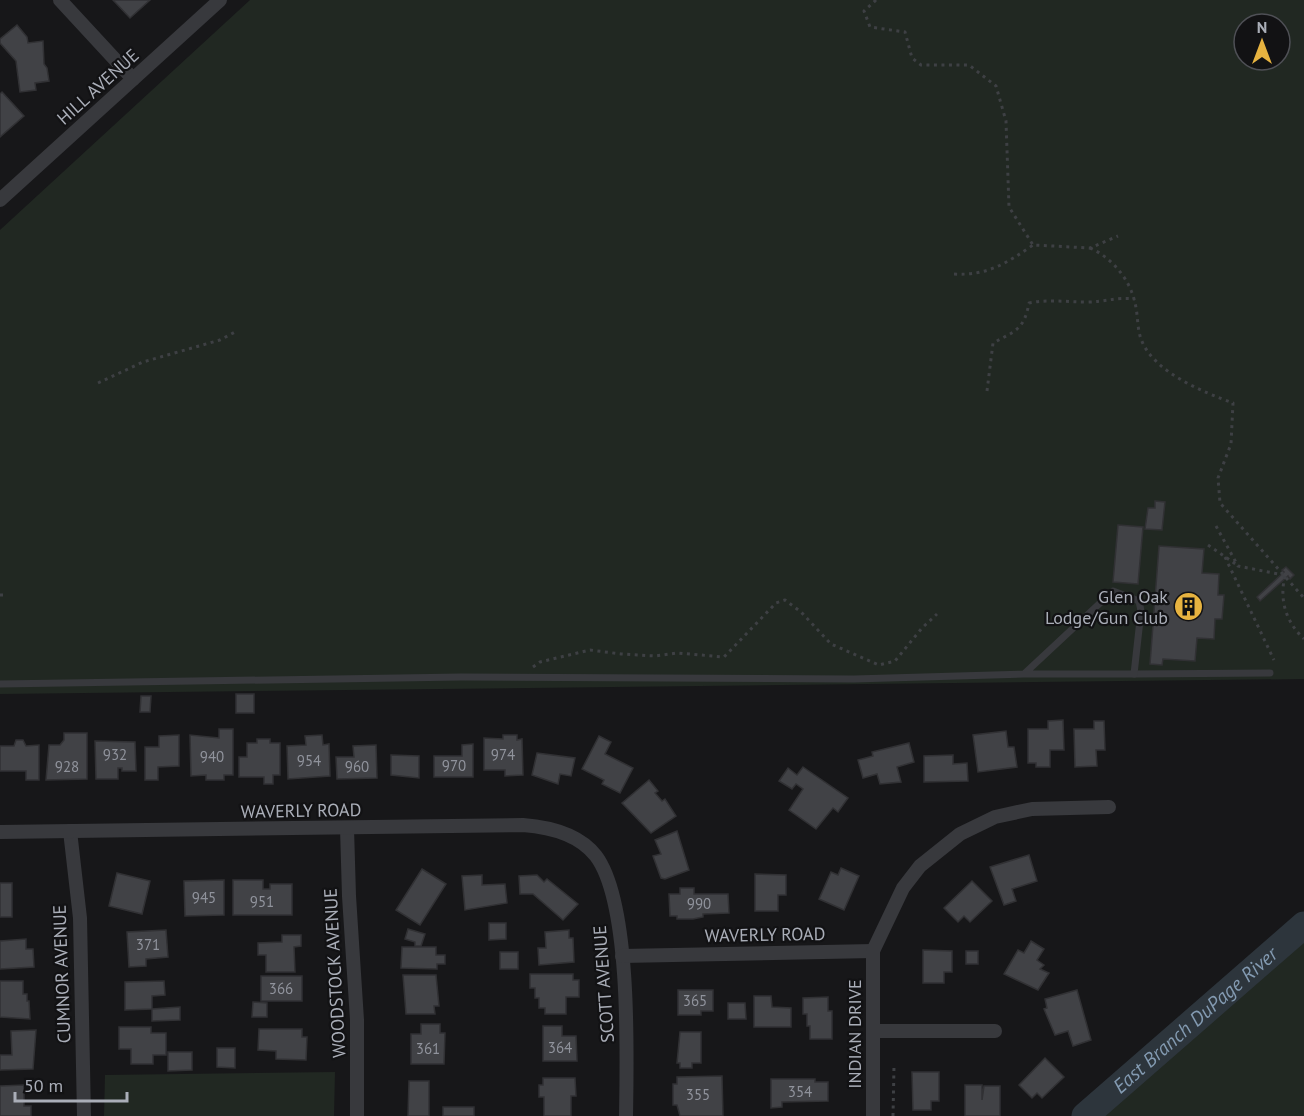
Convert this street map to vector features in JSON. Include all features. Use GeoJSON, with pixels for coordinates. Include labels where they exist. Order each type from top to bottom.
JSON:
{"type":"FeatureCollection","features":[{"type":"Feature","properties":{"kind":"street"},"geometry":{"type":"LineString","coordinates":[[60,0],[133,79]]}},
{"type":"Feature","properties":{"kind":"street","name":"HILL AVENUE"},"geometry":{"type":"LineString","coordinates":[[0,200],[219,0]]}},
{"type":"Feature","properties":{"kind":"street"},"geometry":{"type":"LineString","coordinates":[[873,951],[903,888],[920,866],[960,834],[980,823],[1015,812],[1109,807]]}},
{"type":"Feature","properties":{"kind":"street","name":"WAVERLY ROAD"},"geometry":{"type":"LineString","coordinates":[[0,832],[537,826],[566,834],[595,854]]}},
{"type":"Feature","properties":{"kind":"street","name":"WOODSTOCK AVENUE"},"geometry":{"type":"LineString","coordinates":[[347,828],[348,896],[357,1020],[357,1116]]}},
{"type":"Feature","properties":{"kind":"street","name":"CUMNOR AVENUE"},"geometry":{"type":"LineString","coordinates":[[70,831],[80,918],[84,1116]]}},
{"type":"Feature","properties":{"kind":"street","name":"SCOTT AVENUE"},"geometry":{"type":"LineString","coordinates":[[595,854],[612,887],[622,956],[626,1116]]}},
{"type":"Feature","properties":{"kind":"street","name":"WAVERLY ROAD"},"geometry":{"type":"LineString","coordinates":[[622,956],[873,951]]}},
{"type":"Feature","properties":{"kind":"street","name":"INDIAN DRIVE"},"geometry":{"type":"LineString","coordinates":[[873,951],[873,1116]]}},
{"type":"Feature","properties":{"kind":"street"},"geometry":{"type":"LineString","coordinates":[[873,1031],[995,1031]]}},
{"type":"Feature","properties":{"kind":"lane"},"geometry":{"type":"LineString","coordinates":[[1023,674],[1113,591],[1139,601],[1141,611],[1134,674]]}},
{"type":"Feature","properties":{"kind":"lane"},"geometry":{"type":"LineString","coordinates":[[0,684],[461,676],[854,679],[1023,674],[1270,673]]}},
{"type":"Feature","properties":{"kind":"path"},"geometry":{"type":"LineString","coordinates":[[876,0],[864,11],[870,27],[905,32],[912,58],[921,65],[969,65],[996,86],[1006,121],[1009,207],[1033,245]]}},
{"type":"Feature","properties":{"kind":"path"},"geometry":{"type":"LineString","coordinates":[[1090,248],[1118,237]]}},
{"type":"Feature","properties":{"kind":"path"},"geometry":{"type":"LineString","coordinates":[[954,274],[975,275],[1002,266],[1033,245],[1090,248],[1102,253],[1117,266],[1135,299],[1141,340],[1161,366],[1200,391],[1233,403],[1231,444],[1218,478],[1220,503],[1304,598]]}},
{"type":"Feature","properties":{"kind":"path"},"geometry":{"type":"LineString","coordinates":[[987,391],[993,343],[1016,331],[1026,321],[1029,303],[1048,299],[1088,302],[1114,297],[1135,299]]}},
{"type":"Feature","properties":{"kind":"path"},"geometry":{"type":"LineString","coordinates":[[98,383],[143,362],[220,340],[235,332]]}},
{"type":"Feature","properties":{"kind":"path"},"geometry":{"type":"LineString","coordinates":[[1216,526],[1238,566]]}},
{"type":"Feature","properties":{"kind":"path"},"geometry":{"type":"LineString","coordinates":[[1208,545],[1238,566],[1284,576]]}},
{"type":"Feature","properties":{"kind":"path"},"geometry":{"type":"LineString","coordinates":[[1225,557],[1274,660]]}},
{"type":"Feature","properties":{"kind":"path"},"geometry":{"type":"LineString","coordinates":[[1284,576],[1281,592],[1290,626],[1304,639]]}},
{"type":"Feature","properties":{"kind":"path"},"geometry":{"type":"LineString","coordinates":[[0,595],[6,595]]}},
{"type":"Feature","properties":{"kind":"path"},"geometry":{"type":"LineString","coordinates":[[540,662],[590,650],[633,655],[677,653],[724,657],[776,603],[785,600],[801,612],[831,644],[879,665],[895,661],[922,628],[937,614]]}},
{"type":"Feature","properties":{"kind":"path"},"geometry":{"type":"LineString","coordinates":[[893,1116],[894,1066]]}},
{"type":"Feature","properties":{"kind":"shaded area"},"geometry":{"type":"Polygon","coordinates":[[[250,0],[1304,0],[1304,679],[0,694],[0,230],[250,0]]]}},
{"type":"Feature","properties":{"kind":"shaded area"},"geometry":{"type":"Polygon","coordinates":[[[1304,942],[1304,1116],[1104,1116],[1173,1051],[1304,942]]]}},
{"type":"Feature","properties":{"kind":"shaded area"},"geometry":{"type":"Polygon","coordinates":[[[335,1072],[334,1116],[104,1116],[105,1075],[335,1072]]]}},
{"type":"Feature","properties":{"kind":"building"},"geometry":{"type":"Polygon","coordinates":[[[113,0],[150,0],[130,18],[113,0]]]}},
{"type":"Feature","properties":{"kind":"building"},"geometry":{"type":"Polygon","coordinates":[[[17,25],[27,37],[28,43],[43,41],[44,64],[49,81],[35,83],[36,90],[20,92],[16,61],[0,43],[0,39],[17,25]]]}},
{"type":"Feature","properties":{"kind":"building"},"geometry":{"type":"Polygon","coordinates":[[[2,92],[24,116],[0,137],[0,94],[2,92]]]}},
{"type":"Feature","properties":{"kind":"building"},"geometry":{"type":"Polygon","coordinates":[[[1155,501],[1165,502],[1162,530],[1145,529],[1148,508],[1155,508],[1155,501]]]}},
{"type":"Feature","properties":{"kind":"building"},"geometry":{"type":"Polygon","coordinates":[[[1118,525],[1143,527],[1138,584],[1113,582],[1118,525]]]}},
{"type":"Feature","properties":{"kind":"building","name":"Glen Oak Lodge/Gun Club"},"geometry":{"type":"Polygon","coordinates":[[[1159,546],[1204,549],[1202,573],[1219,574],[1218,595],[1224,595],[1222,619],[1215,619],[1214,639],[1197,638],[1195,661],[1163,659],[1162,665],[1150,664],[1159,546]]]}},
{"type":"Feature","properties":{"kind":"building"},"geometry":{"type":"Polygon","coordinates":[[[1286,567],[1294,575],[1290,579],[1288,576],[1260,601],[1257,597],[1284,572],[1282,570],[1286,567]]]}},
{"type":"Feature","properties":{"kind":"building"},"geometry":{"type":"Polygon","coordinates":[[[236,694],[254,694],[254,713],[236,713],[236,694]]]}},
{"type":"Feature","properties":{"kind":"building"},"geometry":{"type":"Polygon","coordinates":[[[141,696],[151,696],[150,712],[140,712],[141,696]]]}},
{"type":"Feature","properties":{"kind":"building"},"geometry":{"type":"Polygon","coordinates":[[[1063,720],[1064,750],[1050,750],[1050,767],[1036,767],[1036,763],[1028,763],[1028,729],[1048,729],[1048,721],[1063,720]]]}},
{"type":"Feature","properties":{"kind":"building"},"geometry":{"type":"Polygon","coordinates":[[[1094,721],[1104,721],[1105,750],[1096,750],[1097,766],[1075,767],[1074,729],[1094,729],[1094,721]]]}},
{"type":"Feature","properties":{"kind":"building"},"geometry":{"type":"Polygon","coordinates":[[[219,729],[233,729],[233,775],[224,775],[224,780],[206,780],[206,775],[191,776],[190,735],[219,738],[219,729]]]}},
{"type":"Feature","properties":{"kind":"building"},"geometry":{"type":"Polygon","coordinates":[[[1006,731],[1008,747],[1014,747],[1017,767],[978,772],[973,735],[1006,731]]]}},
{"type":"Feature","properties":{"kind":"building"},"geometry":{"type":"Polygon","coordinates":[[[64,733],[87,733],[87,779],[46,780],[49,745],[60,745],[64,740],[64,733]]]}},
{"type":"Feature","properties":{"kind":"building"},"geometry":{"type":"Polygon","coordinates":[[[179,735],[179,766],[158,767],[158,780],[145,780],[145,747],[159,747],[159,736],[179,735]]]}},
{"type":"Feature","properties":{"kind":"building"},"geometry":{"type":"Polygon","coordinates":[[[322,735],[323,745],[329,744],[330,776],[288,779],[287,746],[306,745],[305,736],[322,735]]]}},
{"type":"Feature","properties":{"kind":"building"},"geometry":{"type":"Polygon","coordinates":[[[503,735],[517,735],[517,740],[522,739],[523,775],[505,776],[505,770],[484,770],[484,738],[503,739],[503,735]]]}},
{"type":"Feature","properties":{"kind":"building"},"geometry":{"type":"Polygon","coordinates":[[[599,736],[611,742],[605,754],[633,768],[620,793],[602,784],[604,780],[582,769],[599,736]]]}},
{"type":"Feature","properties":{"kind":"building"},"geometry":{"type":"Polygon","coordinates":[[[257,739],[270,739],[270,743],[280,743],[280,775],[273,775],[273,784],[264,784],[264,777],[239,777],[239,757],[247,757],[247,743],[257,743],[257,739]]]}},
{"type":"Feature","properties":{"kind":"building"},"geometry":{"type":"Polygon","coordinates":[[[16,740],[23,740],[26,746],[39,745],[39,780],[26,780],[26,771],[0,771],[0,746],[14,746],[16,740]]]}},
{"type":"Feature","properties":{"kind":"building"},"geometry":{"type":"Polygon","coordinates":[[[95,741],[135,742],[136,771],[122,771],[122,768],[118,768],[118,779],[96,779],[95,741]]]}},
{"type":"Feature","properties":{"kind":"building"},"geometry":{"type":"Polygon","coordinates":[[[909,743],[914,762],[897,767],[901,782],[880,784],[877,774],[863,778],[858,760],[873,756],[872,752],[909,743]]]}},
{"type":"Feature","properties":{"kind":"building"},"geometry":{"type":"Polygon","coordinates":[[[473,744],[473,777],[434,777],[434,756],[462,756],[462,745],[473,744]]]}},
{"type":"Feature","properties":{"kind":"building"},"geometry":{"type":"Polygon","coordinates":[[[376,745],[377,778],[337,779],[336,757],[354,757],[353,746],[376,745]]]}},
{"type":"Feature","properties":{"kind":"building"},"geometry":{"type":"Polygon","coordinates":[[[537,753],[575,758],[571,776],[560,774],[558,784],[532,775],[537,753]]]}},
{"type":"Feature","properties":{"kind":"building"},"geometry":{"type":"Polygon","coordinates":[[[391,755],[419,756],[419,778],[391,775],[391,755]]]}},
{"type":"Feature","properties":{"kind":"building"},"geometry":{"type":"Polygon","coordinates":[[[953,755],[953,764],[967,763],[968,781],[924,782],[924,756],[953,755]]]}},
{"type":"Feature","properties":{"kind":"building"},"geometry":{"type":"Polygon","coordinates":[[[803,767],[848,798],[838,812],[833,808],[816,829],[789,810],[803,789],[796,784],[792,789],[779,781],[788,768],[797,775],[803,767]]]}},
{"type":"Feature","properties":{"kind":"building"},"geometry":{"type":"Polygon","coordinates":[[[649,780],[658,791],[655,793],[662,801],[665,799],[676,816],[651,833],[622,803],[649,780]]]}},
{"type":"Feature","properties":{"kind":"building"},"geometry":{"type":"Polygon","coordinates":[[[677,831],[689,870],[665,879],[661,878],[653,856],[661,854],[655,840],[677,831]]]}},
{"type":"Feature","properties":{"kind":"building"},"geometry":{"type":"Polygon","coordinates":[[[1029,855],[1037,881],[1012,889],[1016,901],[1004,905],[990,867],[1029,855]]]}},
{"type":"Feature","properties":{"kind":"building"},"geometry":{"type":"Polygon","coordinates":[[[841,868],[859,876],[844,910],[819,899],[831,872],[838,875],[841,868]]]}},
{"type":"Feature","properties":{"kind":"building"},"geometry":{"type":"Polygon","coordinates":[[[422,869],[446,884],[420,925],[396,910],[422,869]]]}},
{"type":"Feature","properties":{"kind":"building"},"geometry":{"type":"Polygon","coordinates":[[[117,873],[150,881],[142,914],[109,906],[117,873]]]}},
{"type":"Feature","properties":{"kind":"building"},"geometry":{"type":"Polygon","coordinates":[[[755,874],[786,875],[786,895],[778,895],[778,911],[755,911],[755,874]]]}},
{"type":"Feature","properties":{"kind":"building"},"geometry":{"type":"Polygon","coordinates":[[[482,875],[482,885],[505,884],[507,903],[465,910],[462,876],[482,875]]]}},
{"type":"Feature","properties":{"kind":"building"},"geometry":{"type":"Polygon","coordinates":[[[537,875],[544,882],[547,879],[578,904],[563,920],[533,894],[520,894],[519,876],[537,875]]]}},
{"type":"Feature","properties":{"kind":"building"},"geometry":{"type":"Polygon","coordinates":[[[224,880],[224,915],[185,916],[184,881],[224,880]]]}},
{"type":"Feature","properties":{"kind":"building"},"geometry":{"type":"Polygon","coordinates":[[[233,880],[263,880],[263,889],[270,889],[270,884],[292,884],[292,915],[233,915],[233,880]]]}},
{"type":"Feature","properties":{"kind":"building"},"geometry":{"type":"Polygon","coordinates":[[[972,881],[992,901],[970,922],[964,916],[958,922],[944,908],[972,881]]]}},
{"type":"Feature","properties":{"kind":"building"},"geometry":{"type":"Polygon","coordinates":[[[0,883],[12,883],[12,917],[0,917],[0,883]]]}},
{"type":"Feature","properties":{"kind":"building"},"geometry":{"type":"Polygon","coordinates":[[[680,888],[694,888],[694,894],[728,894],[729,913],[703,914],[703,917],[693,919],[677,919],[677,916],[670,916],[669,894],[680,894],[680,888]]]}},
{"type":"Feature","properties":{"kind":"building"},"geometry":{"type":"Polygon","coordinates":[[[489,923],[506,923],[506,939],[489,940],[489,923]]]}},
{"type":"Feature","properties":{"kind":"building"},"geometry":{"type":"Polygon","coordinates":[[[408,929],[425,934],[421,946],[415,946],[415,942],[405,939],[408,929]]]}},
{"type":"Feature","properties":{"kind":"building"},"geometry":{"type":"Polygon","coordinates":[[[166,930],[168,957],[146,959],[146,966],[129,967],[127,932],[166,930]]]}},
{"type":"Feature","properties":{"kind":"building"},"geometry":{"type":"Polygon","coordinates":[[[569,930],[569,938],[573,938],[574,962],[539,965],[538,948],[546,948],[545,932],[569,930]]]}},
{"type":"Feature","properties":{"kind":"building"},"geometry":{"type":"Polygon","coordinates":[[[282,935],[301,935],[301,946],[294,947],[295,972],[266,972],[266,955],[258,955],[258,943],[282,942],[282,935]]]}},
{"type":"Feature","properties":{"kind":"building"},"geometry":{"type":"Polygon","coordinates":[[[26,939],[26,949],[33,949],[34,967],[0,969],[0,941],[26,939]]]}},
{"type":"Feature","properties":{"kind":"building"},"geometry":{"type":"Polygon","coordinates":[[[1031,941],[1044,949],[1037,960],[1044,965],[1040,969],[1049,973],[1038,990],[1004,974],[1018,950],[1024,953],[1031,941]]]}},
{"type":"Feature","properties":{"kind":"building"},"geometry":{"type":"Polygon","coordinates":[[[402,947],[436,947],[436,955],[445,955],[445,964],[437,964],[437,969],[401,968],[402,947]]]}},
{"type":"Feature","properties":{"kind":"building"},"geometry":{"type":"Polygon","coordinates":[[[923,950],[952,951],[952,972],[944,972],[944,983],[923,983],[923,950]]]}},
{"type":"Feature","properties":{"kind":"building"},"geometry":{"type":"Polygon","coordinates":[[[966,951],[978,951],[978,964],[966,964],[966,951]]]}},
{"type":"Feature","properties":{"kind":"building"},"geometry":{"type":"Polygon","coordinates":[[[500,952],[518,952],[518,969],[500,969],[500,952]]]}},
{"type":"Feature","properties":{"kind":"building"},"geometry":{"type":"Polygon","coordinates":[[[530,974],[573,974],[573,980],[579,980],[579,997],[566,997],[566,1014],[545,1014],[545,1008],[539,1008],[539,998],[535,998],[535,988],[530,988],[530,974]]]}},
{"type":"Feature","properties":{"kind":"building"},"geometry":{"type":"Polygon","coordinates":[[[403,975],[436,975],[439,1006],[434,1006],[435,1014],[406,1014],[403,975]]]}},
{"type":"Feature","properties":{"kind":"building"},"geometry":{"type":"Polygon","coordinates":[[[261,976],[302,976],[302,1001],[261,1001],[261,976]]]}},
{"type":"Feature","properties":{"kind":"building"},"geometry":{"type":"Polygon","coordinates":[[[0,981],[23,981],[23,994],[27,994],[27,1001],[29,1001],[30,1019],[0,1017],[0,981]]]}},
{"type":"Feature","properties":{"kind":"building"},"geometry":{"type":"Polygon","coordinates":[[[164,981],[165,995],[152,996],[152,1009],[125,1010],[125,982],[164,981]]]}},
{"type":"Feature","properties":{"kind":"building"},"geometry":{"type":"Polygon","coordinates":[[[678,990],[713,990],[713,1011],[701,1011],[701,1015],[678,1015],[678,990]]]}},
{"type":"Feature","properties":{"kind":"building"},"geometry":{"type":"Polygon","coordinates":[[[1077,990],[1091,1040],[1073,1046],[1068,1031],[1055,1035],[1044,1009],[1047,1008],[1045,999],[1077,990]]]}},
{"type":"Feature","properties":{"kind":"building"},"geometry":{"type":"Polygon","coordinates":[[[754,996],[771,996],[772,1007],[791,1008],[791,1027],[754,1027],[754,996]]]}},
{"type":"Feature","properties":{"kind":"building"},"geometry":{"type":"Polygon","coordinates":[[[828,997],[828,1011],[832,1011],[832,1039],[810,1039],[807,1014],[803,1014],[803,998],[828,997]]]}},
{"type":"Feature","properties":{"kind":"building"},"geometry":{"type":"Polygon","coordinates":[[[253,1002],[267,1003],[267,1017],[252,1017],[253,1002]]]}},
{"type":"Feature","properties":{"kind":"building"},"geometry":{"type":"Polygon","coordinates":[[[728,1003],[745,1003],[746,1019],[728,1019],[728,1003]]]}},
{"type":"Feature","properties":{"kind":"building"},"geometry":{"type":"Polygon","coordinates":[[[180,1007],[180,1020],[152,1021],[152,1009],[180,1007]]]}},
{"type":"Feature","properties":{"kind":"building"},"geometry":{"type":"Polygon","coordinates":[[[421,1024],[440,1024],[440,1033],[445,1033],[444,1064],[411,1064],[411,1034],[421,1034],[421,1024]]]}},
{"type":"Feature","properties":{"kind":"building"},"geometry":{"type":"Polygon","coordinates":[[[543,1026],[562,1026],[562,1036],[576,1036],[577,1061],[543,1061],[543,1026]]]}},
{"type":"Feature","properties":{"kind":"building"},"geometry":{"type":"Polygon","coordinates":[[[119,1027],[151,1027],[151,1033],[166,1033],[166,1055],[153,1055],[153,1064],[131,1064],[131,1049],[119,1049],[119,1027]]]}},
{"type":"Feature","properties":{"kind":"building"},"geometry":{"type":"Polygon","coordinates":[[[259,1029],[302,1029],[302,1037],[307,1037],[306,1060],[276,1059],[276,1051],[258,1050],[259,1029]]]}},
{"type":"Feature","properties":{"kind":"building"},"geometry":{"type":"Polygon","coordinates":[[[36,1030],[33,1069],[0,1070],[0,1055],[12,1055],[11,1031],[36,1030]]]}},
{"type":"Feature","properties":{"kind":"building"},"geometry":{"type":"Polygon","coordinates":[[[680,1032],[701,1032],[701,1063],[692,1063],[692,1068],[680,1068],[680,1063],[677,1063],[680,1032]]]}},
{"type":"Feature","properties":{"kind":"building"},"geometry":{"type":"Polygon","coordinates":[[[217,1048],[235,1048],[235,1068],[217,1067],[217,1048]]]}},
{"type":"Feature","properties":{"kind":"building"},"geometry":{"type":"Polygon","coordinates":[[[168,1052],[192,1052],[192,1070],[168,1071],[168,1052]]]}},
{"type":"Feature","properties":{"kind":"building"},"geometry":{"type":"Polygon","coordinates":[[[1045,1058],[1064,1077],[1042,1098],[1037,1093],[1032,1098],[1019,1085],[1045,1058]]]}},
{"type":"Feature","properties":{"kind":"building"},"geometry":{"type":"Polygon","coordinates":[[[912,1072],[939,1072],[939,1101],[931,1101],[931,1110],[913,1110],[912,1072]]]}},
{"type":"Feature","properties":{"kind":"building"},"geometry":{"type":"Polygon","coordinates":[[[722,1076],[723,1116],[680,1116],[677,1105],[673,1105],[673,1084],[677,1084],[677,1077],[722,1076]]]}},
{"type":"Feature","properties":{"kind":"building"},"geometry":{"type":"Polygon","coordinates":[[[543,1078],[575,1078],[576,1096],[571,1096],[571,1116],[544,1116],[544,1097],[539,1097],[539,1085],[543,1085],[543,1078]]]}},
{"type":"Feature","properties":{"kind":"building"},"geometry":{"type":"Polygon","coordinates":[[[771,1079],[815,1079],[815,1082],[828,1082],[828,1101],[782,1102],[782,1107],[771,1108],[771,1079]]]}},
{"type":"Feature","properties":{"kind":"building"},"geometry":{"type":"Polygon","coordinates":[[[409,1081],[429,1081],[429,1116],[408,1116],[409,1081]]]}},
{"type":"Feature","properties":{"kind":"building"},"geometry":{"type":"Polygon","coordinates":[[[24,1085],[24,1106],[31,1106],[31,1116],[0,1116],[0,1086],[24,1085]]]}},
{"type":"Feature","properties":{"kind":"building"},"geometry":{"type":"Polygon","coordinates":[[[965,1085],[982,1085],[982,1100],[984,1086],[1000,1086],[1000,1116],[965,1116],[965,1085]]]}},
{"type":"Feature","properties":{"kind":"building"},"geometry":{"type":"Polygon","coordinates":[[[443,1107],[474,1107],[474,1116],[443,1116],[443,1107]]]}},
{"type":"Feature","properties":{"kind":"waterway","name":"East Branch DuPage River"},"geometry":{"type":"LineString","coordinates":[[1085,1116],[1304,925]]}},
{"type":"Feature","properties":{"kind":"place","name":"Glen Oak Lodge/Gun Club"},"geometry":{"type":"Point","coordinates":[1189,607]}}]}
